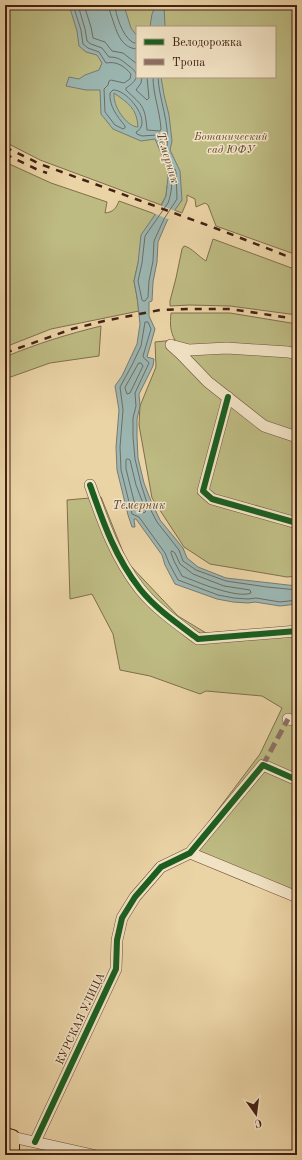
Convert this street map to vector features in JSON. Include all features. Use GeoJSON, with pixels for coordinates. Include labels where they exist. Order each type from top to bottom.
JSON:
{"type":"FeatureCollection","features":[{"type":"Feature","properties":{"kind":"main road"},"geometry":{"type":"LineString","coordinates":[[9,1136],[12,1155]]}},
{"type":"Feature","properties":{"kind":"street"},"geometry":{"type":"LineString","coordinates":[[297,354],[288,352],[227,348],[189,350],[171,346],[181,354],[208,382],[264,426],[297,437]]}},
{"type":"Feature","properties":{"kind":"street"},"geometry":{"type":"LineString","coordinates":[[228,397],[203,491],[212,499],[297,523]]}},
{"type":"Feature","properties":{"kind":"street"},"geometry":{"type":"LineString","coordinates":[[90,485],[105,528],[119,558],[141,589],[168,616],[198,639],[297,631]]}},
{"type":"Feature","properties":{"kind":"street","name":"КУРСКАЯ УЛИЦА"},"geometry":{"type":"LineString","coordinates":[[35,1142],[116,969],[117,940],[122,918],[135,898],[161,867],[190,853],[263,765],[297,780]]}},
{"type":"Feature","properties":{"kind":"street"},"geometry":{"type":"LineString","coordinates":[[190,853],[297,897]]}},
{"type":"Feature","properties":{"kind":"street"},"geometry":{"type":"LineString","coordinates":[[9,1136],[93,1155]]}},
{"type":"Feature","properties":{"kind":"green space","name":"Ботанический сад ЮФУ"},"geometry":{"type":"Polygon","coordinates":[[[5,5],[297,5],[297,255],[216,226],[208,205],[205,203],[196,207],[195,199],[187,195],[187,201],[182,213],[174,210],[182,200],[167,186],[166,196],[161,205],[40,160],[5,142],[5,5]]]}},
{"type":"Feature","properties":{"kind":"green space"},"geometry":{"type":"Polygon","coordinates":[[[5,162],[51,183],[107,202],[105,213],[114,210],[119,201],[155,214],[138,263],[134,281],[139,311],[51,329],[5,347],[5,162]]]}},
{"type":"Feature","properties":{"kind":"green space"},"geometry":{"type":"Polygon","coordinates":[[[213,239],[297,270],[297,315],[230,306],[170,306],[182,249],[184,246],[187,247],[206,261],[213,239]]]}},
{"type":"Feature","properties":{"kind":"green space"},"geometry":{"type":"Polygon","coordinates":[[[171,313],[230,313],[297,324],[297,576],[287,577],[210,564],[184,547],[152,498],[139,425],[140,406],[156,367],[155,342],[175,340],[172,334],[170,321],[171,313]]]}},
{"type":"Feature","properties":{"kind":"green space"},"geometry":{"type":"Polygon","coordinates":[[[101,326],[99,356],[50,363],[5,379],[5,357],[76,332],[101,326]]]}},
{"type":"Feature","properties":{"kind":"green space"},"geometry":{"type":"Polygon","coordinates":[[[101,497],[127,562],[178,616],[206,633],[297,627],[297,895],[190,847],[260,754],[282,708],[262,696],[206,691],[200,694],[150,676],[120,670],[113,634],[92,594],[70,599],[67,500],[101,497]]]}},
{"type":"Feature","properties":{"kind":"water","name":"Темерник"},"geometry":{"type":"Polygon","coordinates":[[[69,5],[123,5],[131,28],[136,35],[136,78],[161,78],[169,115],[172,141],[170,150],[180,171],[182,200],[167,221],[158,242],[152,301],[149,302],[149,316],[155,329],[147,357],[154,359],[153,366],[139,394],[140,406],[137,419],[138,458],[144,483],[151,501],[160,520],[183,548],[187,558],[198,567],[226,578],[297,586],[297,604],[280,606],[255,602],[233,602],[217,599],[175,584],[165,565],[162,555],[136,519],[134,519],[135,527],[132,527],[117,470],[116,447],[119,410],[115,386],[122,376],[137,344],[140,324],[134,281],[138,263],[141,235],[166,196],[168,177],[167,167],[155,139],[141,141],[113,129],[101,114],[100,90],[86,90],[66,86],[69,77],[79,79],[99,70],[102,63],[97,55],[86,52],[79,46],[77,31],[69,5]],[[114,93],[114,99],[118,110],[130,124],[138,127],[136,115],[127,103],[114,93]]]}},
{"type":"Feature","properties":{"kind":"water"},"geometry":{"type":"Polygon","coordinates":[[[156,5],[164,5],[165,26],[150,26],[152,14],[156,5]]]}},
{"type":"Feature","properties":{"kind":"pier"},"geometry":{"type":"Polygon","coordinates":[[[159,205],[176,211],[170,220],[153,213],[159,205]]]}},
{"type":"Feature","properties":{"kind":"railway"},"geometry":{"type":"LineString","coordinates":[[5,147],[40,164],[215,228],[297,260]]}},
{"type":"Feature","properties":{"kind":"railway"},"geometry":{"type":"LineString","coordinates":[[5,154],[47,173]]}},
{"type":"Feature","properties":{"kind":"railway"},"geometry":{"type":"LineString","coordinates":[[5,353],[72,329],[160,310],[230,309],[297,319]]}},
{"type":"Feature","properties":{"kind":"marked path"},"geometry":{"type":"LineString","coordinates":[[263,765],[288,719]]}},
{"type":"Feature","properties":{"kind":"cycle path"},"geometry":{"type":"LineString","coordinates":[[228,397],[203,491],[212,499],[297,523]]}},
{"type":"Feature","properties":{"kind":"cycle path"},"geometry":{"type":"LineString","coordinates":[[90,485],[110,539],[131,577],[153,603],[198,639],[297,631]]}},
{"type":"Feature","properties":{"kind":"cycle path"},"geometry":{"type":"LineString","coordinates":[[35,1142],[116,969],[117,940],[122,918],[135,897],[161,867],[190,853],[263,765],[297,780]]}}]}
